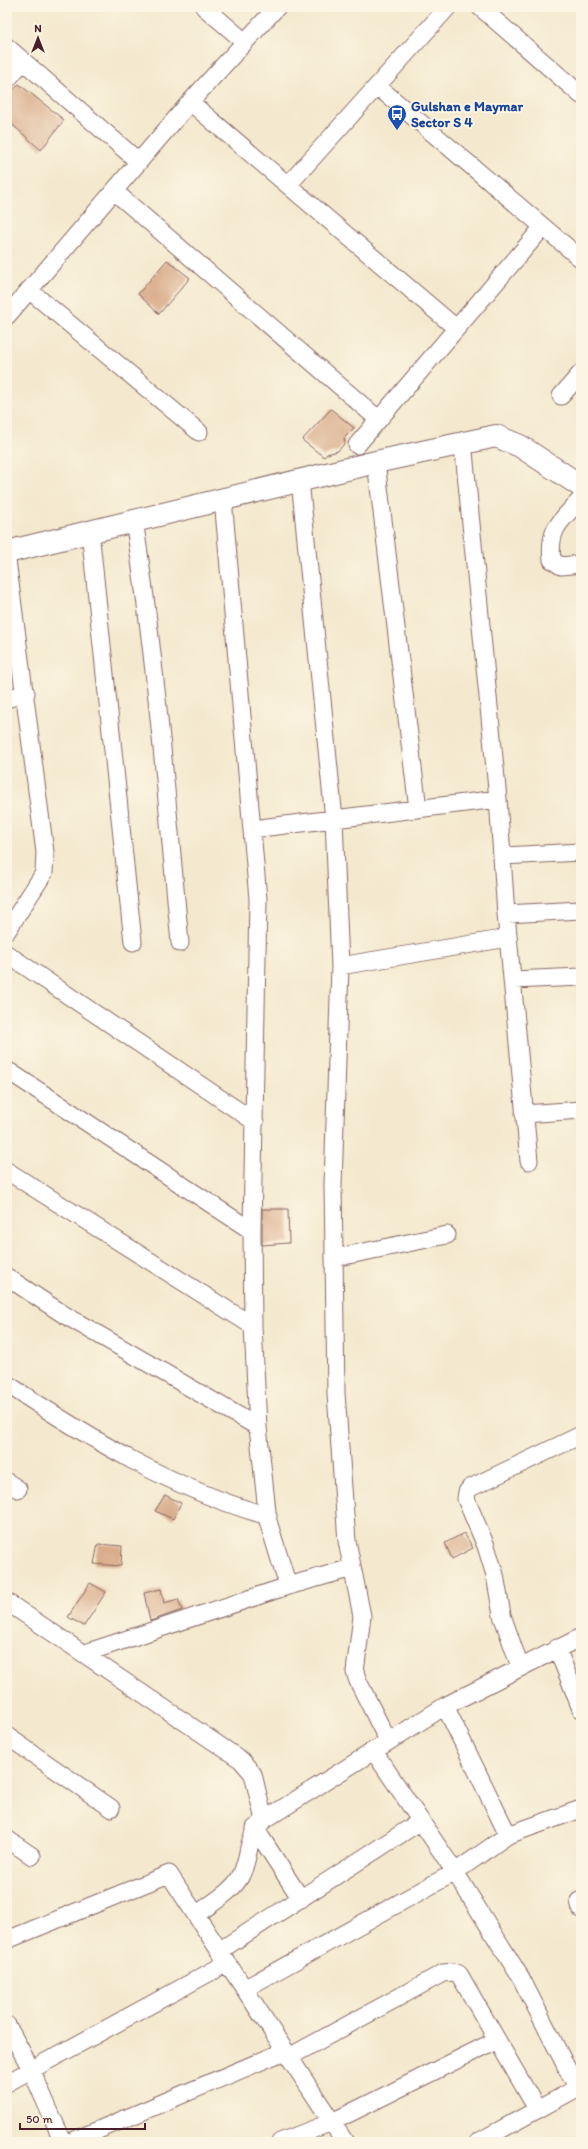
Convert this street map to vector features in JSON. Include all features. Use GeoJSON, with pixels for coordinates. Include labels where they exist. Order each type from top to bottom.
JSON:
{"type":"FeatureCollection","features":[{"type":"Feature","properties":{"kind":"street"},"geometry":{"type":"LineString","coordinates":[[204,7],[245,42]]}},
{"type":"Feature","properties":{"kind":"street"},"geometry":{"type":"LineString","coordinates":[[7,316],[190,102],[277,7]]}},
{"type":"Feature","properties":{"kind":"street"},"geometry":{"type":"LineString","coordinates":[[288,185],[448,7]]}},
{"type":"Feature","properties":{"kind":"street"},"geometry":{"type":"LineString","coordinates":[[480,7],[581,95]]}},
{"type":"Feature","properties":{"kind":"street"},"geometry":{"type":"LineString","coordinates":[[7,47],[139,162]]}},
{"type":"Feature","properties":{"kind":"street"},"geometry":{"type":"LineString","coordinates":[[7,80],[23,62]]}},
{"type":"Feature","properties":{"kind":"street"},"geometry":{"type":"LineString","coordinates":[[377,86],[580,258]]}},
{"type":"Feature","properties":{"kind":"street"},"geometry":{"type":"LineString","coordinates":[[190,102],[456,328]]}},
{"type":"Feature","properties":{"kind":"street"},"geometry":{"type":"LineString","coordinates":[[114,191],[378,419]]}},
{"type":"Feature","properties":{"kind":"street"},"geometry":{"type":"LineString","coordinates":[[357,445],[543,227]]}},
{"type":"Feature","properties":{"kind":"street"},"geometry":{"type":"LineString","coordinates":[[29,290],[199,432]]}},
{"type":"Feature","properties":{"kind":"street"},"geometry":{"type":"LineString","coordinates":[[561,396],[581,373]]}},
{"type":"Feature","properties":{"kind":"street"},"geometry":{"type":"LineString","coordinates":[[7,552],[300,480],[463,442],[496,436],[520,446],[581,486]]}},
{"type":"Feature","properties":{"kind":"street"},"geometry":{"type":"LineString","coordinates":[[463,442],[498,799],[508,938],[529,1161]]}},
{"type":"Feature","properties":{"kind":"street"},"geometry":{"type":"LineString","coordinates":[[376,462],[418,809]]}},
{"type":"Feature","properties":{"kind":"street"},"geometry":{"type":"LineString","coordinates":[[300,480],[334,819],[340,966],[333,1185],[336,1394],[347,1541],[362,1616],[355,1672],[388,1741]]}},
{"type":"Feature","properties":{"kind":"street"},"geometry":{"type":"LineString","coordinates":[[223,499],[258,899],[252,1231],[253,1326],[258,1427],[268,1516],[288,1586]]}},
{"type":"Feature","properties":{"kind":"street"},"geometry":{"type":"LineString","coordinates":[[581,500],[556,526],[550,545],[552,560],[561,566],[581,564]]}},
{"type":"Feature","properties":{"kind":"street"},"geometry":{"type":"LineString","coordinates":[[134,520],[149,615],[160,716],[180,943]]}},
{"type":"Feature","properties":{"kind":"street"},"geometry":{"type":"LineString","coordinates":[[90,531],[133,942]]}},
{"type":"Feature","properties":{"kind":"street"},"geometry":{"type":"LineString","coordinates":[[7,560],[26,693],[45,852],[44,873],[7,931]]}},
{"type":"Feature","properties":{"kind":"street"},"geometry":{"type":"LineString","coordinates":[[7,699],[26,693]]}},
{"type":"Feature","properties":{"kind":"street"},"geometry":{"type":"LineString","coordinates":[[252,829],[498,799]]}},
{"type":"Feature","properties":{"kind":"street"},"geometry":{"type":"LineString","coordinates":[[503,856],[581,852]]}},
{"type":"Feature","properties":{"kind":"street"},"geometry":{"type":"LineString","coordinates":[[506,914],[581,910]]}},
{"type":"Feature","properties":{"kind":"street"},"geometry":{"type":"LineString","coordinates":[[340,966],[508,938]]}},
{"type":"Feature","properties":{"kind":"street"},"geometry":{"type":"LineString","coordinates":[[7,954],[255,1122]]}},
{"type":"Feature","properties":{"kind":"street"},"geometry":{"type":"LineString","coordinates":[[513,980],[581,977]]}},
{"type":"Feature","properties":{"kind":"street"},"geometry":{"type":"LineString","coordinates":[[7,1070],[252,1231]]}},
{"type":"Feature","properties":{"kind":"street"},"geometry":{"type":"LineString","coordinates":[[524,1114],[581,1110]]}},
{"type":"Feature","properties":{"kind":"street"},"geometry":{"type":"LineString","coordinates":[[7,1171],[253,1326]]}},
{"type":"Feature","properties":{"kind":"street"},"geometry":{"type":"LineString","coordinates":[[334,1258],[446,1235]]}},
{"type":"Feature","properties":{"kind":"street"},"geometry":{"type":"LineString","coordinates":[[7,1277],[70,1318],[258,1427]]}},
{"type":"Feature","properties":{"kind":"street"},"geometry":{"type":"LineString","coordinates":[[7,1384],[94,1440],[146,1469],[239,1508],[268,1516]]}},
{"type":"Feature","properties":{"kind":"street"},"geometry":{"type":"LineString","coordinates":[[520,1667],[502,1615],[495,1575],[486,1546],[466,1499],[467,1492],[470,1488],[581,1435]]}},
{"type":"Feature","properties":{"kind":"street"},"geometry":{"type":"LineString","coordinates":[[85,1653],[288,1586],[352,1568]]}},
{"type":"Feature","properties":{"kind":"street"},"geometry":{"type":"LineString","coordinates":[[7,1602],[85,1653],[241,1760],[253,1774],[260,1824],[302,1899]]}},
{"type":"Feature","properties":{"kind":"street"},"geometry":{"type":"LineString","coordinates":[[196,1915],[233,1886],[242,1874],[260,1824],[373,1750],[444,1706],[581,1637]]}},
{"type":"Feature","properties":{"kind":"street"},"geometry":{"type":"LineString","coordinates":[[557,1648],[580,1705]]}},
{"type":"Feature","properties":{"kind":"street"},"geometry":{"type":"LineString","coordinates":[[444,1706],[508,1835]]}},
{"type":"Feature","properties":{"kind":"street"},"geometry":{"type":"LineString","coordinates":[[7,1736],[111,1808]]}},
{"type":"Feature","properties":{"kind":"street"},"geometry":{"type":"LineString","coordinates":[[373,1750],[455,1872],[521,1978],[579,2087],[478,2142]]}},
{"type":"Feature","properties":{"kind":"street"},"geometry":{"type":"LineString","coordinates":[[244,1989],[455,1872],[508,1835],[581,1809]]}},
{"type":"Feature","properties":{"kind":"street"},"geometry":{"type":"LineString","coordinates":[[7,2083],[223,1957],[302,1899],[421,1822]]}},
{"type":"Feature","properties":{"kind":"street"},"geometry":{"type":"LineString","coordinates":[[7,1839],[32,1856]]}},
{"type":"Feature","properties":{"kind":"street"},"geometry":{"type":"LineString","coordinates":[[7,1940],[168,1874],[345,2142]]}},
{"type":"Feature","properties":{"kind":"street"},"geometry":{"type":"LineString","coordinates":[[70,2142],[287,2054],[443,1973],[448,1972],[459,1974],[537,2109]]}},
{"type":"Feature","properties":{"kind":"street"},"geometry":{"type":"LineString","coordinates":[[7,2025],[31,2069],[63,2142]]}},
{"type":"Feature","properties":{"kind":"street"},"geometry":{"type":"LineString","coordinates":[[280,2142],[332,2122],[497,2040]]}},
{"type":"Feature","properties":{"kind":"building"},"geometry":{"type":"Polygon","coordinates":[[[19,84],[64,120],[41,150],[7,120],[7,97],[19,84]]]}},
{"type":"Feature","properties":{"kind":"building"},"geometry":{"type":"Polygon","coordinates":[[[167,260],[190,278],[159,314],[138,294],[167,260]]]}},
{"type":"Feature","properties":{"kind":"building"},"geometry":{"type":"Polygon","coordinates":[[[331,409],[354,428],[344,438],[345,443],[338,451],[327,454],[324,457],[302,440],[331,409]]]}},
{"type":"Feature","properties":{"kind":"building"},"geometry":{"type":"Polygon","coordinates":[[[262,1209],[288,1209],[289,1243],[262,1245],[262,1209]]]}},
{"type":"Feature","properties":{"kind":"building"},"geometry":{"type":"Polygon","coordinates":[[[165,1495],[181,1503],[173,1519],[155,1511],[165,1495]]]}},
{"type":"Feature","properties":{"kind":"building"},"geometry":{"type":"Polygon","coordinates":[[[464,1533],[473,1548],[452,1559],[445,1543],[464,1533]]]}},
{"type":"Feature","properties":{"kind":"building"},"geometry":{"type":"Polygon","coordinates":[[[98,1544],[122,1546],[121,1566],[94,1564],[98,1544]]]}},
{"type":"Feature","properties":{"kind":"building"},"geometry":{"type":"Polygon","coordinates":[[[90,1583],[106,1592],[84,1626],[68,1617],[90,1583]]]}},
{"type":"Feature","properties":{"kind":"building"},"geometry":{"type":"Polygon","coordinates":[[[161,1589],[164,1603],[178,1599],[182,1610],[150,1621],[144,1593],[161,1589]]]}},
{"type":"Feature","properties":{"kind":"place","name":"Gulshan e Maymar Sector S 4"},"geometry":{"type":"Point","coordinates":[397,131]}}]}
